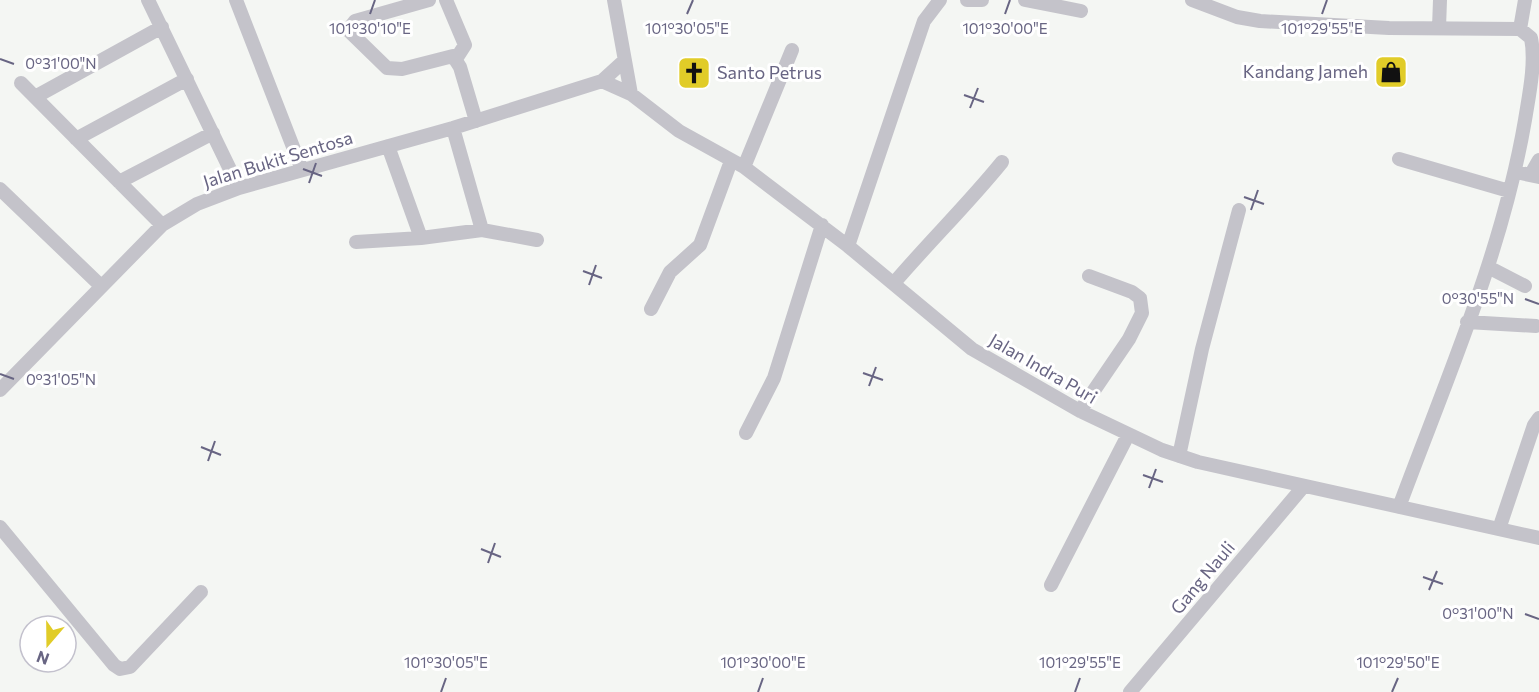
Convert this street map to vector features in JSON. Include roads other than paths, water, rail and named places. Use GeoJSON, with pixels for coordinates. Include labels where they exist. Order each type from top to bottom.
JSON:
{"type":"FeatureCollection","features":[{"type":"Feature","properties":{"kind":"street"},"geometry":{"type":"LineString","coordinates":[[148,0],[239,189]]}},
{"type":"Feature","properties":{"kind":"street"},"geometry":{"type":"LineString","coordinates":[[236,0],[302,170]]}},
{"type":"Feature","properties":{"kind":"street"},"geometry":{"type":"LineString","coordinates":[[429,0],[355,21],[348,30],[387,68],[402,69],[447,56],[456,59]]}},
{"type":"Feature","properties":{"kind":"street"},"geometry":{"type":"LineString","coordinates":[[446,0],[465,45],[456,59]]}},
{"type":"Feature","properties":{"kind":"street"},"geometry":{"type":"LineString","coordinates":[[614,0],[631,94]]}},
{"type":"Feature","properties":{"kind":"street"},"geometry":{"type":"LineString","coordinates":[[848,246],[924,21],[940,0]]}},
{"type":"Feature","properties":{"kind":"street"},"geometry":{"type":"LineString","coordinates":[[967,0],[982,0]]}},
{"type":"Feature","properties":{"kind":"street"},"geometry":{"type":"LineString","coordinates":[[1024,0],[1081,11]]}},
{"type":"Feature","properties":{"kind":"street"},"geometry":{"type":"LineString","coordinates":[[1192,0],[1237,17],[1260,21],[1520,29],[1531,38],[1529,98],[1516,172],[1488,267],[1399,507]]}},
{"type":"Feature","properties":{"kind":"street"},"geometry":{"type":"LineString","coordinates":[[1439,28],[1440,0]]}},
{"type":"Feature","properties":{"kind":"street"},"geometry":{"type":"LineString","coordinates":[[1520,29],[1525,0]]}},
{"type":"Feature","properties":{"kind":"street"},"geometry":{"type":"LineString","coordinates":[[35,97],[162,27]]}},
{"type":"Feature","properties":{"kind":"street"},"geometry":{"type":"LineString","coordinates":[[651,309],[670,272],[700,245],[792,50]]}},
{"type":"Feature","properties":{"kind":"street"},"geometry":{"type":"LineString","coordinates":[[456,59],[476,121]]}},
{"type":"Feature","properties":{"kind":"street","name":"Jalan Bukit Sentosa"},"geometry":{"type":"LineString","coordinates":[[0,390],[162,225],[197,204],[239,189],[453,128],[602,81],[624,61]]}},
{"type":"Feature","properties":{"kind":"street"},"geometry":{"type":"LineString","coordinates":[[76,139],[187,79]]}},
{"type":"Feature","properties":{"kind":"street","name":"Jalan Indra Puri"},"geometry":{"type":"LineString","coordinates":[[602,81],[631,94],[680,130],[738,164],[822,225],[972,349],[1080,411],[1128,435],[1179,456],[1303,487],[1539,538]]}},
{"type":"Feature","properties":{"kind":"street"},"geometry":{"type":"LineString","coordinates":[[21,83],[162,225]]}},
{"type":"Feature","properties":{"kind":"street"},"geometry":{"type":"LineString","coordinates":[[453,128],[482,230]]}},
{"type":"Feature","properties":{"kind":"street"},"geometry":{"type":"LineString","coordinates":[[120,182],[213,133]]}},
{"type":"Feature","properties":{"kind":"street"},"geometry":{"type":"LineString","coordinates":[[388,146],[421,238]]}},
{"type":"Feature","properties":{"kind":"street"},"geometry":{"type":"LineString","coordinates":[[1399,159],[1509,191]]}},
{"type":"Feature","properties":{"kind":"street"},"geometry":{"type":"LineString","coordinates":[[1516,172],[1535,176],[1539,160]]}},
{"type":"Feature","properties":{"kind":"street"},"geometry":{"type":"LineString","coordinates":[[894,283],[1002,162]]}},
{"type":"Feature","properties":{"kind":"street"},"geometry":{"type":"LineString","coordinates":[[0,189],[101,286]]}},
{"type":"Feature","properties":{"kind":"street"},"geometry":{"type":"LineString","coordinates":[[1179,456],[1202,349],[1239,210]]}},
{"type":"Feature","properties":{"kind":"street"},"geometry":{"type":"LineString","coordinates":[[746,433],[774,378],[822,225]]}},
{"type":"Feature","properties":{"kind":"street"},"geometry":{"type":"LineString","coordinates":[[356,242],[421,238],[482,230],[537,240]]}},
{"type":"Feature","properties":{"kind":"street"},"geometry":{"type":"LineString","coordinates":[[1488,267],[1525,286]]}},
{"type":"Feature","properties":{"kind":"street"},"geometry":{"type":"LineString","coordinates":[[1080,411],[1129,339],[1142,313],[1140,298],[1132,292],[1089,276]]}},
{"type":"Feature","properties":{"kind":"street"},"geometry":{"type":"LineString","coordinates":[[1467,322],[1536,326]]}},
{"type":"Feature","properties":{"kind":"street"},"geometry":{"type":"LineString","coordinates":[[1499,529],[1537,423]]}},
{"type":"Feature","properties":{"kind":"street"},"geometry":{"type":"LineString","coordinates":[[1051,585],[1128,435]]}},
{"type":"Feature","properties":{"kind":"street","name":"Gang Nauli"},"geometry":{"type":"LineString","coordinates":[[1130,692],[1303,487]]}},
{"type":"Feature","properties":{"kind":"street"},"geometry":{"type":"LineString","coordinates":[[0,527],[114,665],[120,669],[130,667],[201,592]]}},
{"type":"Feature","properties":{"kind":"place","name":"Kandang Jameh"},"geometry":{"type":"Point","coordinates":[1391,72]}},
{"type":"Feature","properties":{"kind":"place","name":"Santo Petrus"},"geometry":{"type":"Point","coordinates":[694,73]}}]}
